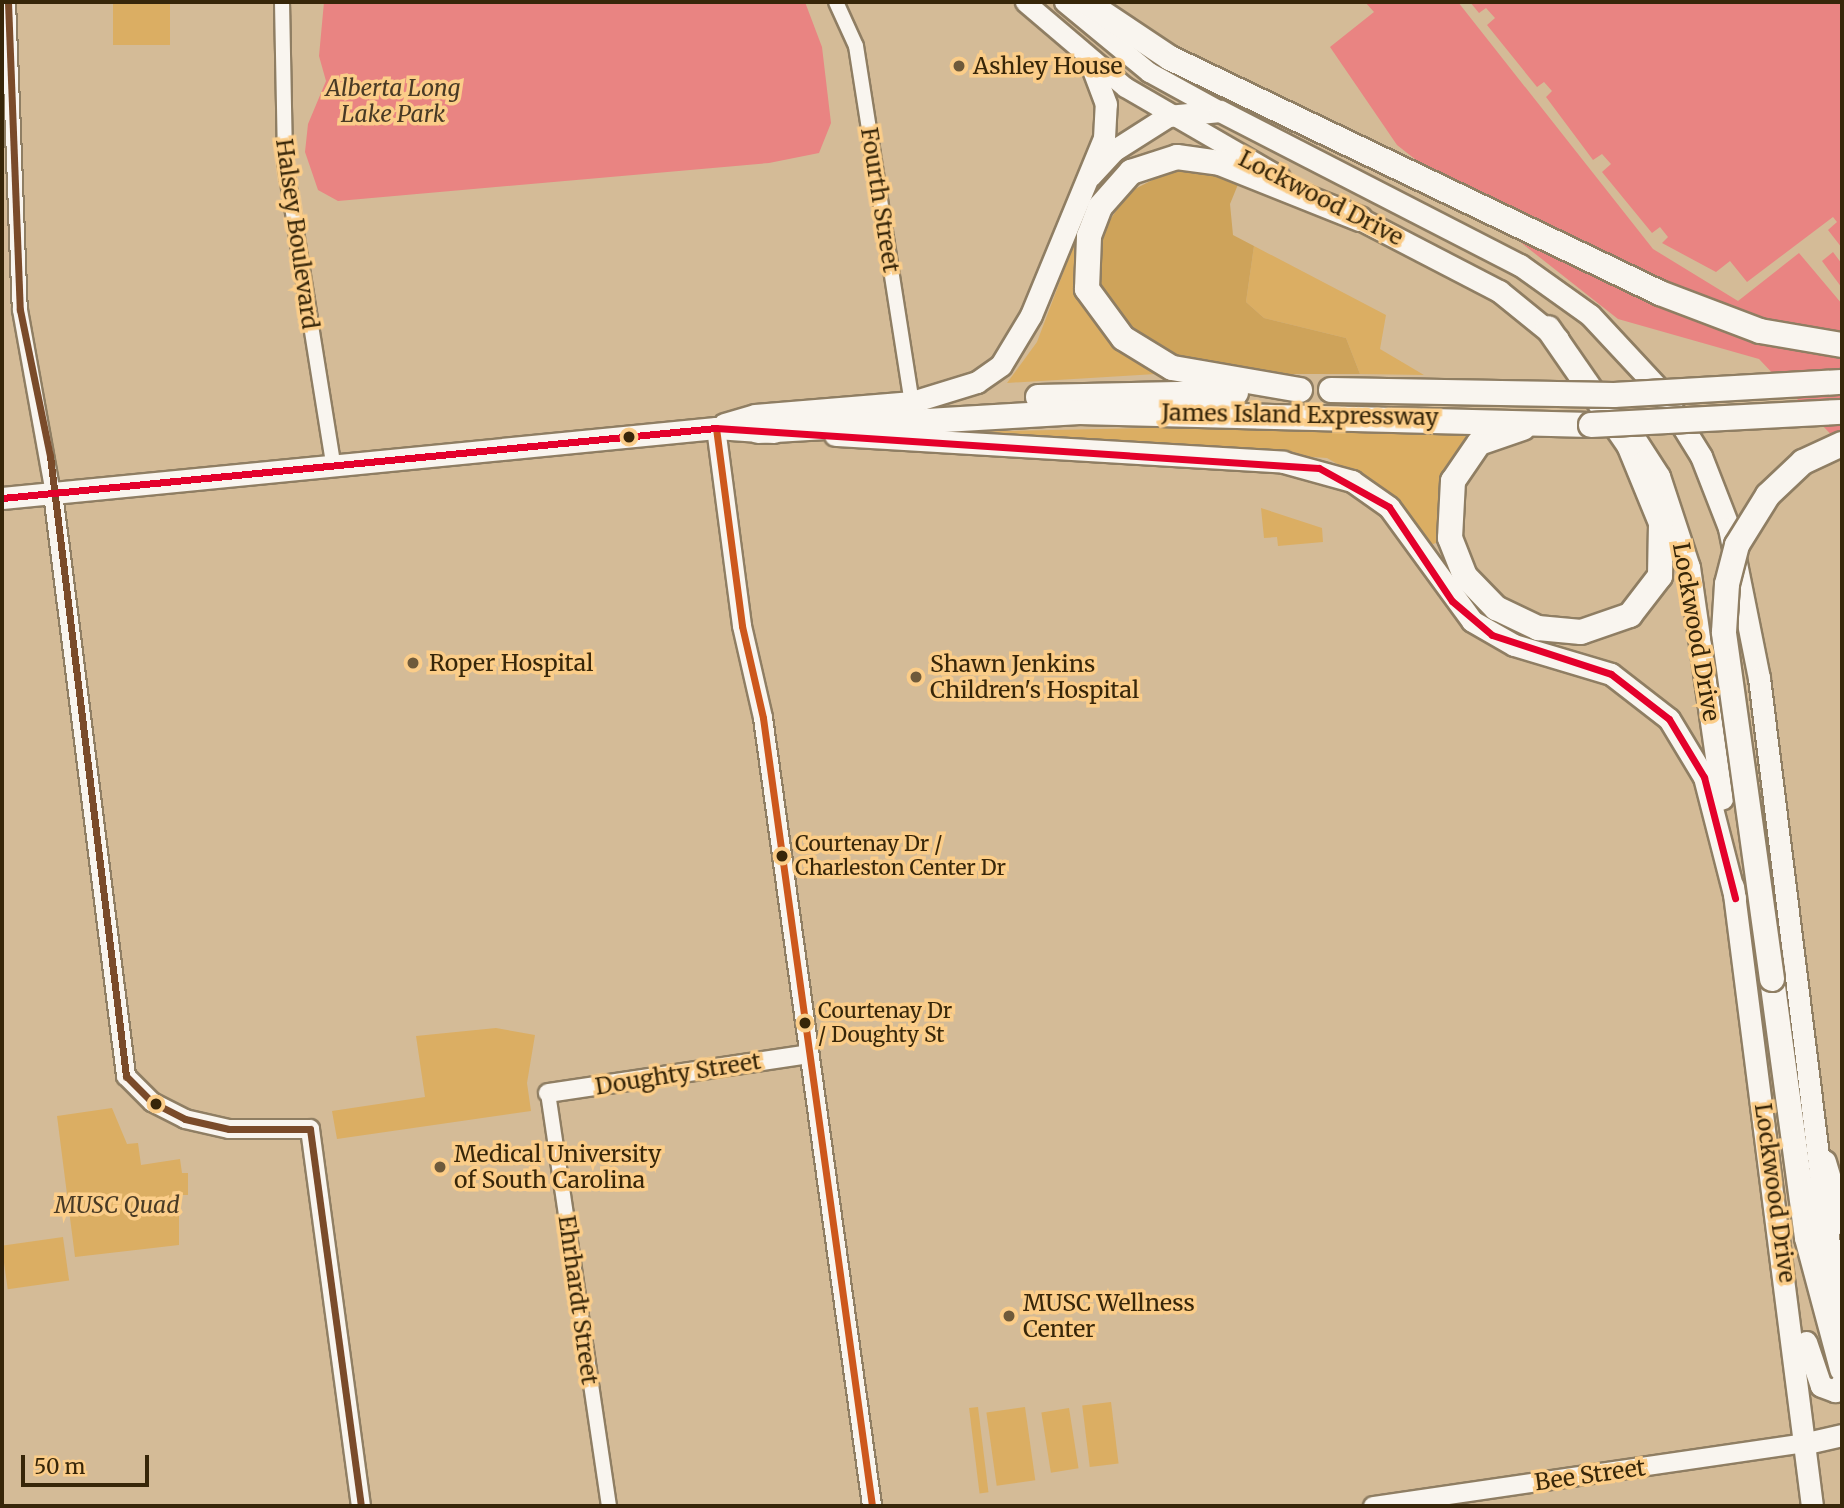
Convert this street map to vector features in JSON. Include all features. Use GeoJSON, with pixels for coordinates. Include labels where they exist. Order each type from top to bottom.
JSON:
{"type":"FeatureCollection","features":[{"type":"Feature","properties":{"kind":"highway"},"geometry":{"type":"LineString","coordinates":[[1086,2],[1147,46],[1718,318],[1842,345]]}},
{"type":"Feature","properties":{"kind":"highway"},"geometry":{"type":"LineString","coordinates":[[1300,390],[1204,377],[1148,356],[1108,325],[1084,268],[1100,207],[1148,163],[1200,158],[1283,183],[1360,219]]}},
{"type":"Feature","properties":{"kind":"highway"},"geometry":{"type":"LineString","coordinates":[[1548,328],[1629,445],[1664,546],[1660,576],[1630,615],[1581,632],[1538,628],[1496,608],[1465,576],[1450,538],[1452,481],[1460,463],[1492,433],[1591,425]]}},
{"type":"Feature","properties":{"kind":"highway","name":"James Island Expressway"},"geometry":{"type":"LineString","coordinates":[[912,402],[1300,390],[1614,395],[1842,382]]}},
{"type":"Feature","properties":{"kind":"highway","name":"James Island Expressway"},"geometry":{"type":"LineString","coordinates":[[758,431],[1079,412],[1329,414],[1591,425],[1842,412]]}},
{"type":"Feature","properties":{"kind":"highway"},"geometry":{"type":"LineString","coordinates":[[1842,443],[1803,462],[1768,495],[1737,545],[1727,584],[1724,632],[1807,1238],[1842,1369]]}},
{"type":"Feature","properties":{"kind":"highway"},"geometry":{"type":"LineString","coordinates":[[1824,1162],[1842,1222]]}},
{"type":"Feature","properties":{"kind":"main road","name":"Lockwood Drive"},"geometry":{"type":"LineString","coordinates":[[1025,2],[1088,59],[1168,116],[1283,183]]}},
{"type":"Feature","properties":{"kind":"main road","name":"Lockwood Drive"},"geometry":{"type":"LineString","coordinates":[[1064,2],[1149,72],[1520,265],[1590,314],[1639,361],[1702,456],[1729,528],[1748,622],[1824,1162],[1842,1351]]}},
{"type":"Feature","properties":{"kind":"main road"},"geometry":{"type":"LineString","coordinates":[[716,428],[755,415],[912,402],[977,382],[1002,365],[1031,315],[1090,176],[1106,104],[1088,59]]}},
{"type":"Feature","properties":{"kind":"main road"},"geometry":{"type":"LineString","coordinates":[[1090,176],[1113,151],[1168,116],[1220,111]]}},
{"type":"Feature","properties":{"kind":"main road","name":"Lockwood Drive"},"geometry":{"type":"LineString","coordinates":[[1360,219],[1488,285],[1548,328],[1592,374],[1659,477],[1689,567],[1698,624],[1780,1231],[1807,1443],[1812,1506]]}},
{"type":"Feature","properties":{"kind":"main road"},"geometry":{"type":"LineString","coordinates":[[2,498],[716,428],[1283,462],[1352,481],[1390,507],[1472,621],[1514,645],[1611,674],[1669,719],[1704,777],[1735,898]]}},
{"type":"Feature","properties":{"kind":"main road"},"geometry":{"type":"LineString","coordinates":[[1780,1231],[1817,1381],[1835,1391],[1842,1383]]}},
{"type":"Feature","properties":{"kind":"main road"},"geometry":{"type":"LineString","coordinates":[[1807,1443],[1842,1435]]}},
{"type":"Feature","properties":{"kind":"street"},"geometry":{"type":"LineString","coordinates":[[8,2],[5,34],[20,310],[52,493],[127,1076],[152,1102],[185,1119],[229,1129],[310,1129],[361,1506]]}},
{"type":"Feature","properties":{"kind":"street","name":"Halsey Boulevard"},"geometry":{"type":"LineString","coordinates":[[282,2],[285,163],[333,464]]}},
{"type":"Feature","properties":{"kind":"street","name":"Fourth Street"},"geometry":{"type":"LineString","coordinates":[[836,2],[856,46],[912,402]]}},
{"type":"Feature","properties":{"kind":"street"},"geometry":{"type":"LineString","coordinates":[[716,428],[872,1506]]}},
{"type":"Feature","properties":{"kind":"street","name":"Doughty Street"},"geometry":{"type":"LineString","coordinates":[[548,1093],[808,1054]]}},
{"type":"Feature","properties":{"kind":"street","name":"Ehrhardt Street"},"geometry":{"type":"LineString","coordinates":[[548,1093],[609,1506]]}},
{"type":"Feature","properties":{"kind":"street","name":"Bee Street"},"geometry":{"type":"LineString","coordinates":[[1373,1506],[1807,1443]]}},
{"type":"Feature","properties":{"kind":"green space"},"geometry":{"type":"Polygon","coordinates":[[[113,2],[170,2],[170,45],[113,45],[113,2]]]}},
{"type":"Feature","properties":{"kind":"green space"},"geometry":{"type":"Polygon","coordinates":[[[1076,239],[1078,284],[1090,316],[1122,352],[1156,374],[1007,383],[1037,342],[1076,239]]]}},
{"type":"Feature","properties":{"kind":"green space"},"geometry":{"type":"Polygon","coordinates":[[[1254,246],[1386,315],[1380,349],[1424,375],[1360,374],[1346,338],[1264,318],[1246,302],[1254,246]]]}},
{"type":"Feature","properties":{"kind":"green space"},"geometry":{"type":"Polygon","coordinates":[[[1197,427],[1471,432],[1474,435],[1442,479],[1440,541],[1431,545],[1393,496],[1327,458],[957,432],[1197,427]]]}},
{"type":"Feature","properties":{"kind":"green space"},"geometry":{"type":"Polygon","coordinates":[[[1261,508],[1322,528],[1323,542],[1278,546],[1277,537],[1264,538],[1261,508]]]}},
{"type":"Feature","properties":{"kind":"green space"},"geometry":{"type":"Polygon","coordinates":[[[496,1028],[535,1035],[527,1083],[531,1111],[337,1139],[332,1111],[425,1097],[416,1036],[496,1028]]]}},
{"type":"Feature","properties":{"kind":"green space","name":"MUSC Quad"},"geometry":{"type":"Polygon","coordinates":[[[112,1108],[127,1144],[138,1143],[141,1165],[180,1159],[182,1173],[188,1173],[188,1195],[179,1195],[179,1245],[75,1257],[57,1116],[112,1108]]]}},
{"type":"Feature","properties":{"kind":"green space"},"geometry":{"type":"Polygon","coordinates":[[[63,1237],[69,1281],[8,1289],[2,1246],[63,1237]]]}},
{"type":"Feature","properties":{"kind":"green space"},"geometry":{"type":"Polygon","coordinates":[[[1111,1402],[1119,1464],[1090,1467],[1082,1406],[1111,1402]]]}},
{"type":"Feature","properties":{"kind":"green space"},"geometry":{"type":"Polygon","coordinates":[[[978,1407],[988,1492],[980,1493],[969,1408],[978,1407]]]}},
{"type":"Feature","properties":{"kind":"green space"},"geometry":{"type":"Polygon","coordinates":[[[1025,1407],[1035,1480],[997,1486],[986,1412],[1025,1407]]]}},
{"type":"Feature","properties":{"kind":"green space"},"geometry":{"type":"Polygon","coordinates":[[[1069,1408],[1079,1468],[1051,1473],[1041,1412],[1069,1408]]]}},
{"type":"Feature","properties":{"kind":"shaded area","name":"Alberta Long Lake Park"},"geometry":{"type":"Polygon","coordinates":[[[324,2],[805,2],[822,47],[831,123],[819,153],[769,163],[338,201],[318,190],[305,152],[308,124],[326,81],[319,56],[324,2]]]}},
{"type":"Feature","properties":{"kind":"shaded area"},"geometry":{"type":"Polygon","coordinates":[[[1365,2],[1842,2],[1842,446],[1759,359],[1618,319],[1397,145],[1330,47],[1374,12],[1365,2]]]}},
{"type":"Feature","properties":{"kind":"shaded area"},"geometry":{"type":"Polygon","coordinates":[[[1178,167],[1239,182],[1230,204],[1233,235],[1254,246],[1246,302],[1264,318],[1346,338],[1360,374],[1281,374],[1188,361],[1139,339],[1100,286],[1101,233],[1129,192],[1178,167]]]}},
{"type":"Feature","properties":{"kind":"pier"},"geometry":{"type":"Polygon","coordinates":[[[1458,2],[1470,2],[1479,13],[1486,8],[1495,18],[1487,25],[1537,87],[1544,82],[1552,91],[1546,97],[1593,160],[1602,154],[1611,164],[1602,172],[1652,233],[1660,227],[1668,237],[1662,243],[1716,272],[1730,261],[1747,282],[1833,217],[1837,222],[1828,230],[1842,248],[1842,264],[1833,252],[1822,261],[1842,288],[1842,304],[1799,253],[1738,301],[1653,249],[1458,2]]]}},
{"type":"Feature","properties":{"kind":"transit line"},"geometry":{"type":"LineString","coordinates":[[8,2],[20,310],[50,456],[126,1076],[152,1102],[185,1119],[229,1129],[310,1129],[361,1506]]}},
{"type":"Feature","properties":{"kind":"transit line"},"geometry":{"type":"LineString","coordinates":[[716,428],[742,626],[763,718],[872,1506]]}},
{"type":"Feature","properties":{"kind":"transit line"},"geometry":{"type":"LineString","coordinates":[[2,498],[716,428],[1319,468],[1389,507],[1452,601],[1492,635],[1611,674],[1669,719],[1704,777],[1735,898]]}},
{"type":"Feature","properties":{"kind":"place","name":"Ashley House"},"geometry":{"type":"Point","coordinates":[959,66]}},
{"type":"Feature","properties":{"kind":"place","name":"Roper Hospital"},"geometry":{"type":"Point","coordinates":[413,663]}},
{"type":"Feature","properties":{"kind":"place","name":"Shawn Jenkins Children's Hospital"},"geometry":{"type":"Point","coordinates":[916,677]}},
{"type":"Feature","properties":{"kind":"place","name":"Courtenay Dr / Charleston Center Dr"},"geometry":{"type":"Point","coordinates":[782,856]}},
{"type":"Feature","properties":{"kind":"place","name":"Courtenay Dr / Doughty St"},"geometry":{"type":"Point","coordinates":[805,1023]}},
{"type":"Feature","properties":{"kind":"place","name":"Medical University of South Carolina"},"geometry":{"type":"Point","coordinates":[440,1167]}},
{"type":"Feature","properties":{"kind":"place","name":"MUSC Wellness Center"},"geometry":{"type":"Point","coordinates":[1009,1316]}}]}
